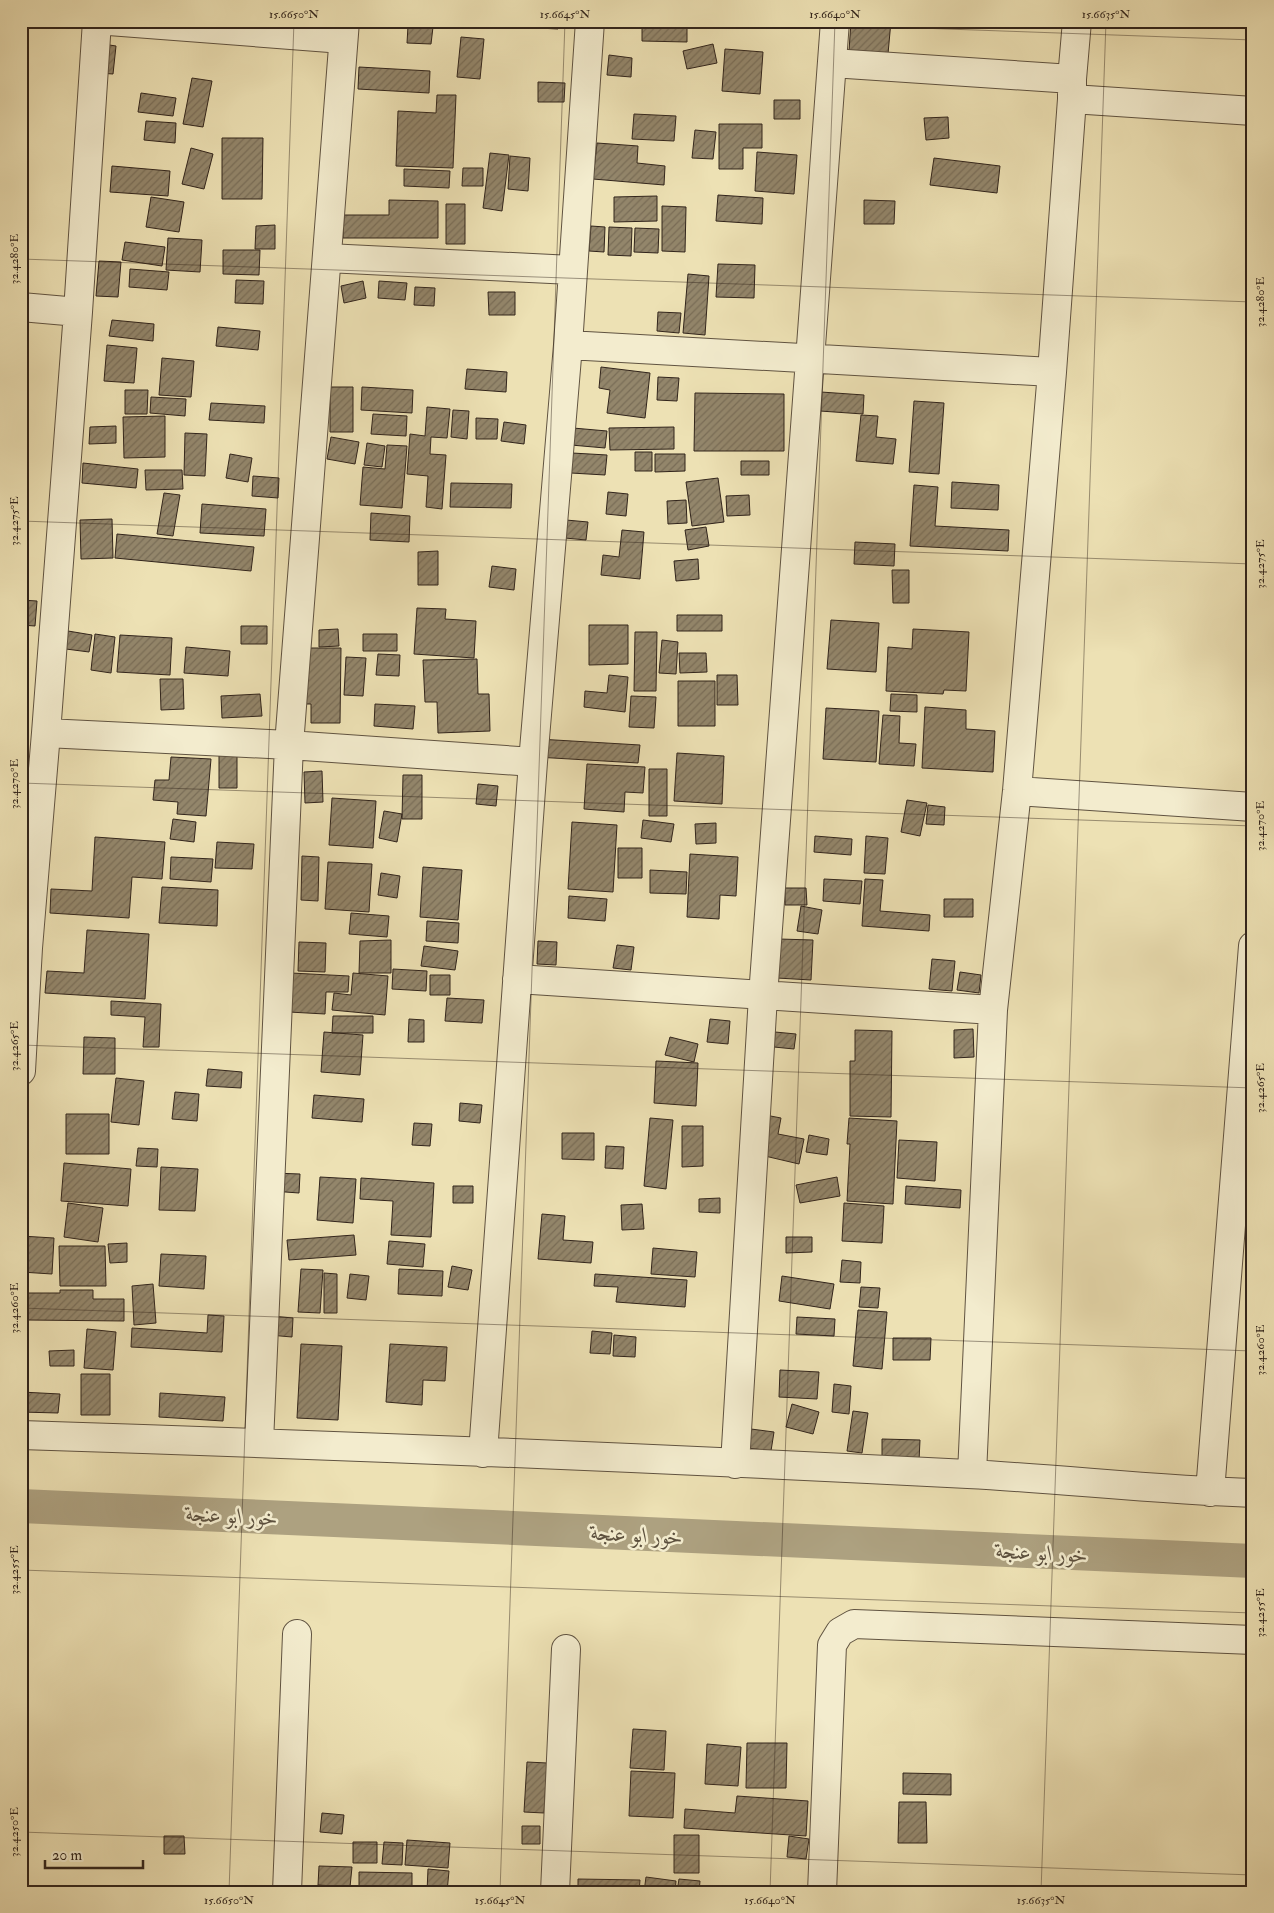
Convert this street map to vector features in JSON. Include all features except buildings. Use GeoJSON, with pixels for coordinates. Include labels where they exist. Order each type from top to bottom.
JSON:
{"type":"FeatureCollection","features":[{"type":"Feature","properties":{"kind":"street"},"geometry":{"type":"LineString","coordinates":[[21,1071],[25,947],[46,733],[78,312],[97,21]]}},
{"type":"Feature","properties":{"kind":"street"},"geometry":{"type":"LineString","coordinates":[[109,21],[344,30],[289,745],[259,1443]]}},
{"type":"Feature","properties":{"kind":"street"},"geometry":{"type":"LineString","coordinates":[[484,1453],[533,762],[568,345],[590,21]]}},
{"type":"Feature","properties":{"kind":"street"},"geometry":{"type":"LineString","coordinates":[[735,1464],[763,996],[835,21]]}},
{"type":"Feature","properties":{"kind":"street"},"geometry":{"type":"LineString","coordinates":[[972,1474],[993,1010],[1018,791],[1052,372],[1077,21]]}},
{"type":"Feature","properties":{"kind":"street"},"geometry":{"type":"LineString","coordinates":[[832,63],[1253,111]]}},
{"type":"Feature","properties":{"kind":"street"},"geometry":{"type":"LineString","coordinates":[[326,258],[572,270]]}},
{"type":"Feature","properties":{"kind":"street"},"geometry":{"type":"LineString","coordinates":[[21,308],[78,312]]}},
{"type":"Feature","properties":{"kind":"street"},"geometry":{"type":"LineString","coordinates":[[568,345],[1052,372]]}},
{"type":"Feature","properties":{"kind":"street"},"geometry":{"type":"LineString","coordinates":[[46,733],[289,745],[533,762]]}},
{"type":"Feature","properties":{"kind":"street"},"geometry":{"type":"LineString","coordinates":[[1018,791],[1253,807]]}},
{"type":"Feature","properties":{"kind":"street"},"geometry":{"type":"LineString","coordinates":[[1210,1492],[1253,946]]}},
{"type":"Feature","properties":{"kind":"street"},"geometry":{"type":"LineString","coordinates":[[517,979],[993,1010]]}},
{"type":"Feature","properties":{"kind":"street"},"geometry":{"type":"LineString","coordinates":[[21,1435],[259,1443],[972,1474],[1210,1492],[1253,1493]]}},
{"type":"Feature","properties":{"kind":"street"},"geometry":{"type":"LineString","coordinates":[[822,1892],[832,1645],[840,1632],[854,1624],[1253,1640]]}},
{"type":"Feature","properties":{"kind":"street"},"geometry":{"type":"LineString","coordinates":[[287,1892],[297,1634]]}},
{"type":"Feature","properties":{"kind":"street"},"geometry":{"type":"LineString","coordinates":[[555,1892],[566,1649]]}},
{"type":"Feature","properties":{"kind":"waterway","name":"خور ابو عنجة"},"geometry":{"type":"LineString","coordinates":[[21,1506],[1253,1561]]}}]}
